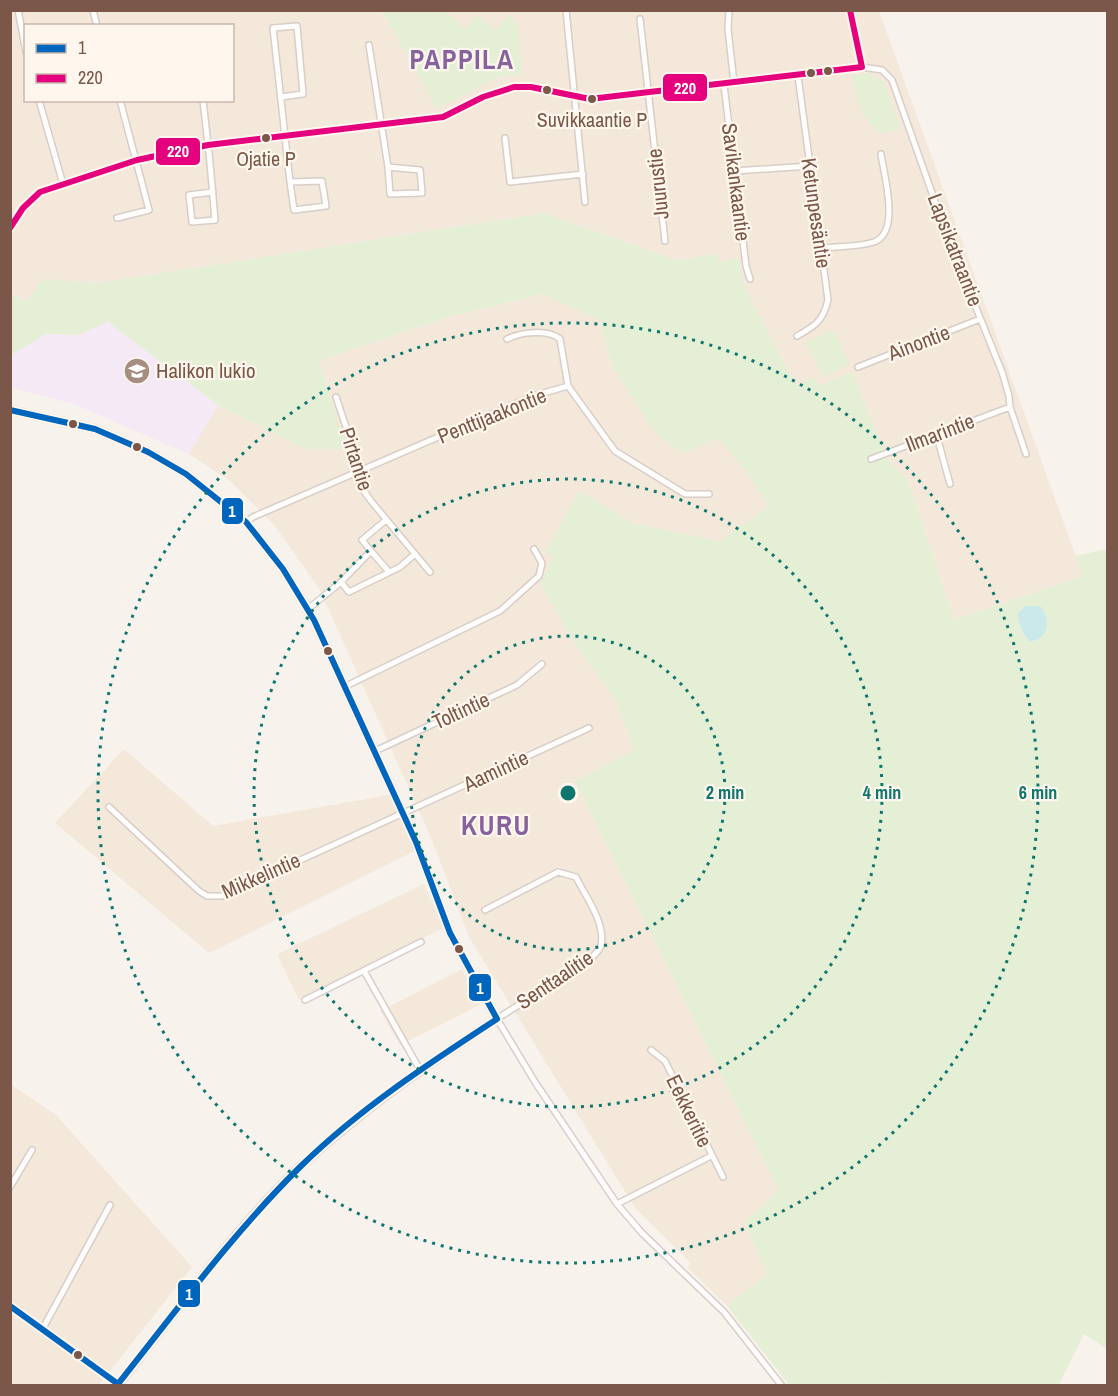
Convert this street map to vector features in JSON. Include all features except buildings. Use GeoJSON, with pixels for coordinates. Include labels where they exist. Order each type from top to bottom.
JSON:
{"type":"FeatureCollection","features":[{"type":"Feature","properties":{"kind":"street"},"geometry":{"type":"LineString","coordinates":[[18,10],[24,42]]}},
{"type":"Feature","properties":{"kind":"street"},"geometry":{"type":"LineString","coordinates":[[566,10],[585,202]]}},
{"type":"Feature","properties":{"kind":"street"},"geometry":{"type":"LineString","coordinates":[[729,10],[728,29],[734,83]]}},
{"type":"Feature","properties":{"kind":"street"},"geometry":{"type":"LineString","coordinates":[[10,229],[31,198],[40,192],[137,160],[208,145],[443,117],[483,97],[514,87],[531,87],[590,99],[862,68],[850,10]]}},
{"type":"Feature","properties":{"kind":"street","name":"Juurustie"},"geometry":{"type":"LineString","coordinates":[[640,19],[664,241]]}},
{"type":"Feature","properties":{"kind":"street"},"geometry":{"type":"LineString","coordinates":[[280,97],[303,94],[297,26],[273,28],[280,97],[284,136],[290,182],[294,210],[326,206],[322,181],[290,182]]}},
{"type":"Feature","properties":{"kind":"street"},"geometry":{"type":"LineString","coordinates":[[369,45],[390,194],[422,193],[420,170],[388,167]]}},
{"type":"Feature","properties":{"kind":"street","name":"Lapsikatraantie"},"geometry":{"type":"LineString","coordinates":[[862,68],[882,70],[892,80],[980,319],[1002,372],[1010,407],[1026,454]]}},
{"type":"Feature","properties":{"kind":"street","name":"Ketunpesäntie"},"geometry":{"type":"LineString","coordinates":[[797,336],[811,328],[824,315],[828,300],[823,248],[798,76]]}},
{"type":"Feature","properties":{"kind":"street","name":"Savikankaantie"},"geometry":{"type":"LineString","coordinates":[[724,85],[750,279]]}},
{"type":"Feature","properties":{"kind":"street"},"geometry":{"type":"LineString","coordinates":[[40,102],[63,184]]}},
{"type":"Feature","properties":{"kind":"street"},"geometry":{"type":"LineString","coordinates":[[117,218],[149,210],[121,102]]}},
{"type":"Feature","properties":{"kind":"street"},"geometry":{"type":"LineString","coordinates":[[203,102],[213,192],[215,220],[192,222],[189,195],[213,192]]}},
{"type":"Feature","properties":{"kind":"street"},"geometry":{"type":"LineString","coordinates":[[505,138],[510,182],[583,174]]}},
{"type":"Feature","properties":{"kind":"street"},"geometry":{"type":"LineString","coordinates":[[823,248],[875,242],[886,233],[890,219],[881,154]]}},
{"type":"Feature","properties":{"kind":"street"},"geometry":{"type":"LineString","coordinates":[[734,171],[810,166]]}},
{"type":"Feature","properties":{"kind":"street","name":"Ainontie"},"geometry":{"type":"LineString","coordinates":[[858,367],[980,319]]}},
{"type":"Feature","properties":{"kind":"street"},"geometry":{"type":"LineString","coordinates":[[507,339],[515,335],[553,333],[560,339],[568,386]]}},
{"type":"Feature","properties":{"kind":"street","name":"Penttijaakontie"},"geometry":{"type":"LineString","coordinates":[[246,522],[360,469],[533,396],[568,386],[615,451],[685,494],[709,494]]}},
{"type":"Feature","properties":{"kind":"street","name":"Pirtantie"},"geometry":{"type":"LineString","coordinates":[[336,397],[360,469],[359,484],[430,572]]}},
{"type":"Feature","properties":{"kind":"street","name":"Ilmarintie"},"geometry":{"type":"LineString","coordinates":[[872,459],[1010,407]]}},
{"type":"Feature","properties":{"kind":"street"},"geometry":{"type":"LineString","coordinates":[[10,410],[95,429],[148,452],[186,474],[246,522],[283,569],[308,609],[403,812],[450,933],[535,1082],[617,1204],[642,1233],[686,1273],[723,1312],[782,1386]]}},
{"type":"Feature","properties":{"kind":"street"},"geometry":{"type":"LineString","coordinates":[[936,433],[950,484]]}},
{"type":"Feature","properties":{"kind":"street"},"geometry":{"type":"LineString","coordinates":[[386,520],[362,540],[389,572]]}},
{"type":"Feature","properties":{"kind":"street"},"geometry":{"type":"LineString","coordinates":[[346,686],[500,611],[539,576],[542,563],[534,549]]}},
{"type":"Feature","properties":{"kind":"street"},"geometry":{"type":"LineString","coordinates":[[308,609],[341,582],[371,551]]}},
{"type":"Feature","properties":{"kind":"street"},"geometry":{"type":"LineString","coordinates":[[341,582],[349,592],[389,572],[415,554]]}},
{"type":"Feature","properties":{"kind":"street","name":"Toltintie"},"geometry":{"type":"LineString","coordinates":[[375,751],[517,685],[542,664]]}},
{"type":"Feature","properties":{"kind":"street","name":"Aamintie"},"geometry":{"type":"LineString","coordinates":[[403,812],[589,728]]}},
{"type":"Feature","properties":{"kind":"street","name":"Mikkelintie"},"geometry":{"type":"LineString","coordinates":[[109,807],[199,891],[214,897],[403,812]]}},
{"type":"Feature","properties":{"kind":"street","name":"Senttaalitie"},"geometry":{"type":"LineString","coordinates":[[485,910],[558,872],[568,872],[576,877],[600,928],[602,945],[599,951],[581,966],[497,1019]]}},
{"type":"Feature","properties":{"kind":"street"},"geometry":{"type":"LineString","coordinates":[[305,1000],[421,942]]}},
{"type":"Feature","properties":{"kind":"street"},"geometry":{"type":"LineString","coordinates":[[364,970],[420,1070]]}},
{"type":"Feature","properties":{"kind":"street"},"geometry":{"type":"LineString","coordinates":[[10,1306],[117,1385],[243,1230],[300,1167],[384,1095],[497,1019]]}},
{"type":"Feature","properties":{"kind":"street","name":"Eekkeritie"},"geometry":{"type":"LineString","coordinates":[[651,1050],[665,1061],[723,1177]]}},
{"type":"Feature","properties":{"kind":"street"},"geometry":{"type":"LineString","coordinates":[[10,1186],[32,1150]]}},
{"type":"Feature","properties":{"kind":"street"},"geometry":{"type":"LineString","coordinates":[[617,1204],[711,1156]]}},
{"type":"Feature","properties":{"kind":"street"},"geometry":{"type":"LineString","coordinates":[[42,1330],[110,1205]]}},
{"type":"Feature","properties":{"kind":"shaded area"},"geometry":{"type":"Polygon","coordinates":[[[11,11],[382,11],[437,108],[501,76],[522,74],[509,14],[496,31],[465,29],[445,11],[879,11],[1083,576],[954,620],[908,481],[888,460],[852,372],[819,386],[796,385],[744,286],[719,263],[717,254],[676,260],[544,213],[98,283],[42,279],[27,302],[11,293],[11,11]]]}},
{"type":"Feature","properties":{"kind":"shaded area"},"geometry":{"type":"Polygon","coordinates":[[[543,294],[599,320],[612,366],[683,453],[718,437],[745,470],[769,506],[720,541],[635,524],[579,491],[546,552],[554,557],[540,582],[570,636],[616,701],[634,750],[575,781],[779,1191],[744,1222],[767,1274],[727,1306],[687,1267],[691,1263],[635,1208],[469,937],[432,840],[320,590],[275,526],[230,481],[189,454],[218,405],[305,449],[347,449],[319,361],[448,317],[543,294]]]}},
{"type":"Feature","properties":{"kind":"shaded area"},"geometry":{"type":"Polygon","coordinates":[[[108,322],[218,405],[189,454],[74,404],[11,388],[10,355],[46,334],[78,335],[108,322]]]}},
{"type":"Feature","properties":{"kind":"shaded area"},"geometry":{"type":"Polygon","coordinates":[[[124,749],[213,826],[389,795],[415,851],[209,953],[55,823],[124,749]]]}},
{"type":"Feature","properties":{"kind":"shaded area"},"geometry":{"type":"Polygon","coordinates":[[[424,884],[443,928],[299,1000],[277,954],[424,884]]]}},
{"type":"Feature","properties":{"kind":"shaded area"},"geometry":{"type":"Polygon","coordinates":[[[462,969],[481,1004],[400,1045],[380,1011],[462,969]]]}},
{"type":"Feature","properties":{"kind":"shaded area"},"geometry":{"type":"Polygon","coordinates":[[[10,1084],[56,1115],[192,1267],[99,1385],[11,1385],[10,1084]]]}},
{"type":"Feature","properties":{"kind":"green space"},"geometry":{"type":"Polygon","coordinates":[[[382,11],[445,11],[465,29],[475,15],[496,30],[509,14],[518,26],[522,75],[501,76],[437,109],[382,11]]]}},
{"type":"Feature","properties":{"kind":"green space"},"geometry":{"type":"Polygon","coordinates":[[[870,73],[883,81],[901,129],[880,134],[863,114],[852,75],[870,73]]]}},
{"type":"Feature","properties":{"kind":"green space"},"geometry":{"type":"Polygon","coordinates":[[[544,213],[676,260],[718,254],[719,263],[739,258],[744,286],[796,385],[815,377],[819,386],[852,372],[888,460],[908,481],[954,620],[1083,576],[1075,556],[1107,549],[1107,1349],[1084,1334],[1059,1385],[889,1386],[887,1383],[877,1386],[789,1385],[727,1306],[767,1274],[744,1222],[779,1191],[575,781],[634,750],[616,701],[570,636],[540,582],[554,557],[545,553],[579,491],[635,524],[720,541],[769,506],[745,470],[718,438],[683,453],[655,433],[612,366],[599,320],[542,294],[448,317],[319,361],[347,449],[305,449],[218,405],[108,322],[78,335],[46,334],[11,355],[10,293],[27,302],[42,279],[98,283],[544,213]]]}},
{"type":"Feature","properties":{"kind":"green space"},"geometry":{"type":"Polygon","coordinates":[[[833,329],[850,364],[823,377],[806,342],[833,329]]]}},
{"type":"Feature","properties":{"kind":"water"},"geometry":{"type":"Polygon","coordinates":[[[1026,606],[1040,606],[1046,617],[1044,634],[1036,640],[1029,641],[1020,624],[1018,613],[1026,606]]]}},
{"type":"Feature","properties":{"kind":"transit line","name":"220"},"geometry":{"type":"LineString","coordinates":[[10,228],[23,208],[40,192],[137,160],[208,145],[443,117],[483,97],[514,87],[531,87],[590,99],[862,67],[850,10]]}},
{"type":"Feature","properties":{"kind":"transit line","name":"1"},"geometry":{"type":"LineString","coordinates":[[10,410],[95,429],[148,452],[186,474],[246,522],[283,569],[314,620],[416,842],[450,933],[497,1019],[420,1070],[370,1107],[300,1167],[229,1245],[118,1384],[10,1306]]}},
{"type":"Feature","properties":{"kind":"place","name":"Suvikkaantie P"},"geometry":{"type":"Point","coordinates":[592,99]}},
{"type":"Feature","properties":{"kind":"place","name":"Ojatie P"},"geometry":{"type":"Point","coordinates":[266,138]}},
{"type":"Feature","properties":{"kind":"place","name":"Halikon lukio"},"geometry":{"type":"Point","coordinates":[137,371]}},
{"type":"Feature","properties":{"kind":"district","name":"PAPPILA"},"geometry":{"type":"Point","coordinates":[462,60]}},
{"type":"Feature","properties":{"kind":"district","name":"KURU"},"geometry":{"type":"Point","coordinates":[496,826]}}]}
